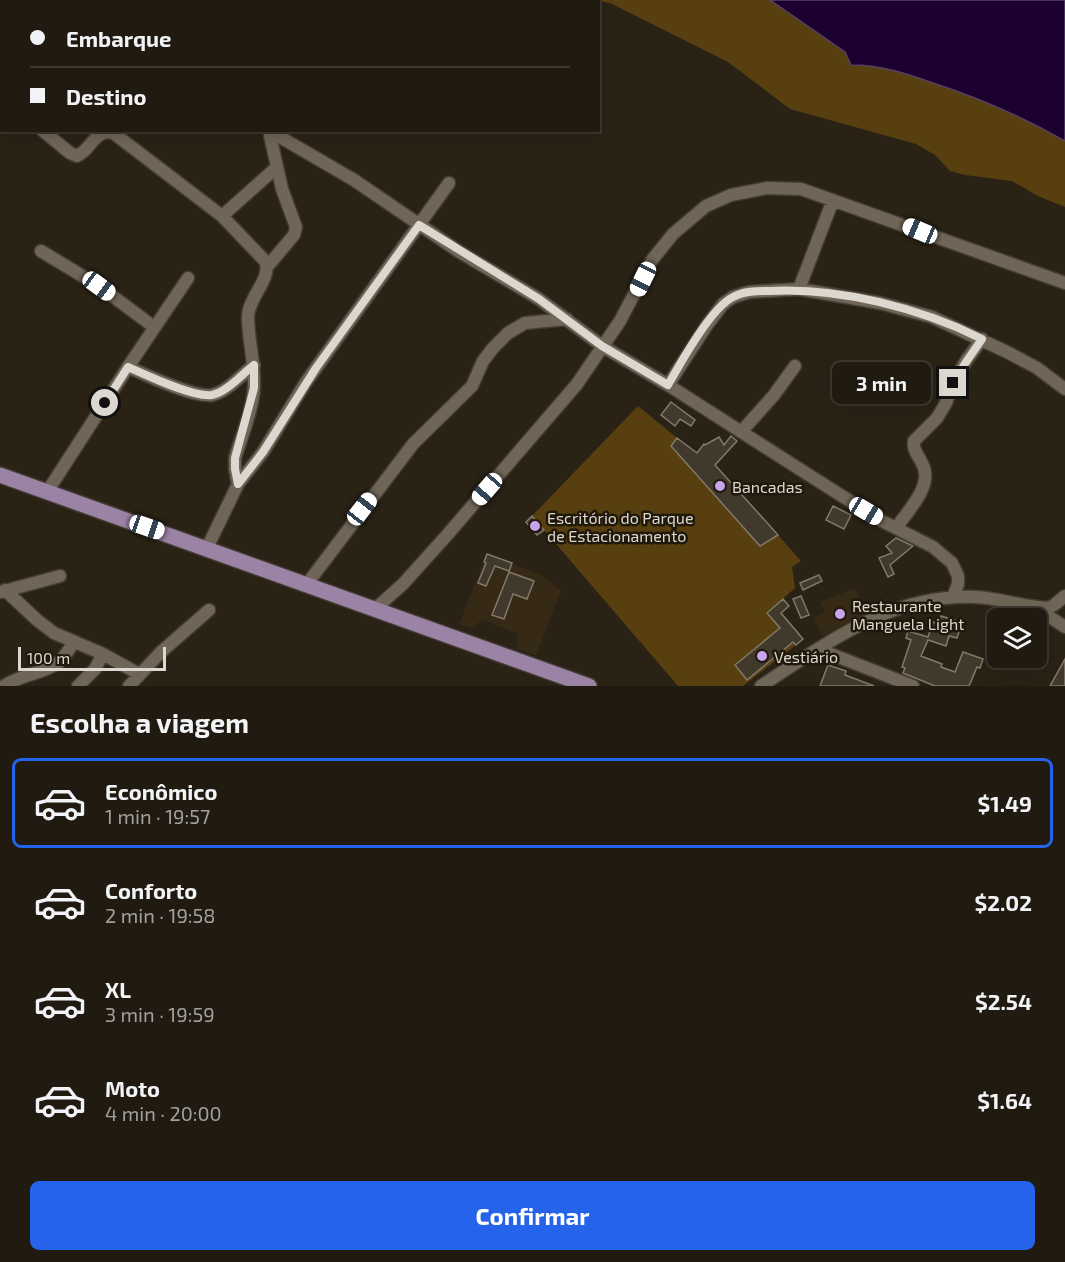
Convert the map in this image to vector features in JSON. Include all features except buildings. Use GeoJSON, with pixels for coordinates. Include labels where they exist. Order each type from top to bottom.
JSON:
{"type":"FeatureCollection","features":[{"type":"Feature","properties":{"kind":"main road"},"geometry":{"type":"LineString","coordinates":[[0,475],[589,686]]}},
{"type":"Feature","properties":{"kind":"street"},"geometry":{"type":"LineString","coordinates":[[44,132],[77,156],[82,154],[97,135],[104,132]]}},
{"type":"Feature","properties":{"kind":"street"},"geometry":{"type":"LineString","coordinates":[[112,132],[222,216],[265,261],[267,274],[251,303],[248,316],[254,365],[254,388],[235,458],[238,484]]}},
{"type":"Feature","properties":{"kind":"street"},"geometry":{"type":"LineString","coordinates":[[267,267],[294,236],[296,227],[268,132]]}},
{"type":"Feature","properties":{"kind":"street"},"geometry":{"type":"LineString","coordinates":[[270,132],[354,180],[419,225],[539,299],[602,346],[668,385],[834,491],[933,547],[952,563],[958,576],[958,584],[953,597]]}},
{"type":"Feature","properties":{"kind":"street"},"geometry":{"type":"LineString","coordinates":[[222,216],[277,167]]}},
{"type":"Feature","properties":{"kind":"street"},"geometry":{"type":"LineString","coordinates":[[207,548],[238,484],[263,452],[316,368],[449,183]]}},
{"type":"Feature","properties":{"kind":"street"},"geometry":{"type":"LineString","coordinates":[[375,609],[403,584],[577,384],[620,321],[652,260],[673,234],[706,206],[731,195],[767,188],[801,189],[1065,283]]}},
{"type":"Feature","properties":{"kind":"street"},"geometry":{"type":"LineString","coordinates":[[799,289],[833,200]]}},
{"type":"Feature","properties":{"kind":"street"},"geometry":{"type":"LineString","coordinates":[[41,251],[99,286],[154,327]]}},
{"type":"Feature","properties":{"kind":"street"},"geometry":{"type":"LineString","coordinates":[[47,492],[188,278]]}},
{"type":"Feature","properties":{"kind":"street"},"geometry":{"type":"LineString","coordinates":[[668,385],[723,304],[733,297],[749,292],[799,289],[909,309],[932,317],[982,339],[1037,368],[1065,389]]}},
{"type":"Feature","properties":{"kind":"street"},"geometry":{"type":"LineString","coordinates":[[307,584],[414,444],[472,386],[483,361],[493,348],[508,333],[525,323],[567,319]]}},
{"type":"Feature","properties":{"kind":"street"},"geometry":{"type":"LineString","coordinates":[[896,528],[923,487],[926,477],[924,467],[914,448],[914,441],[937,418],[946,403],[953,383],[982,339]]}},
{"type":"Feature","properties":{"kind":"street"},"geometry":{"type":"LineString","coordinates":[[128,367],[200,396],[214,395],[254,365]]}},
{"type":"Feature","properties":{"kind":"street"},"geometry":{"type":"LineString","coordinates":[[741,432],[774,395],[795,366]]}},
{"type":"Feature","properties":{"kind":"street"},"geometry":{"type":"LineString","coordinates":[[3,591],[60,576]]}},
{"type":"Feature","properties":{"kind":"street"},"geometry":{"type":"LineString","coordinates":[[3,591],[54,633],[103,654],[139,674]]}},
{"type":"Feature","properties":{"kind":"street"},"geometry":{"type":"LineString","coordinates":[[761,686],[847,630],[902,608],[953,597],[995,600],[1048,608],[1065,596]]}},
{"type":"Feature","properties":{"kind":"street"},"geometry":{"type":"LineString","coordinates":[[1034,607],[1065,627]]}},
{"type":"Feature","properties":{"kind":"street"},"geometry":{"type":"LineString","coordinates":[[129,686],[181,633],[209,610]]}},
{"type":"Feature","properties":{"kind":"street"},"geometry":{"type":"LineString","coordinates":[[4,686],[19,677],[59,662],[74,642]]}},
{"type":"Feature","properties":{"kind":"street"},"geometry":{"type":"LineString","coordinates":[[818,649],[914,686]]}},
{"type":"Feature","properties":{"kind":"street"},"geometry":{"type":"LineString","coordinates":[[78,686],[95,669],[103,654]]}},
{"type":"Feature","properties":{"kind":"shaded area"},"geometry":{"type":"Polygon","coordinates":[[[600,0],[1065,0],[1065,207],[1038,196],[1012,181],[950,171],[935,155],[916,144],[790,109],[728,62],[600,0]]]}},
{"type":"Feature","properties":{"kind":"shaded area"},"geometry":{"type":"Polygon","coordinates":[[[770,0],[1065,0],[1065,141],[1017,116],[950,89],[892,70],[851,65],[845,52],[770,0]]]}},
{"type":"Feature","properties":{"kind":"shaded area"},"geometry":{"type":"Polygon","coordinates":[[[638,406],[713,467],[718,468],[801,561],[792,567],[795,588],[767,613],[796,645],[743,686],[678,686],[532,516],[638,406]]]}},
{"type":"Feature","properties":{"kind":"shaded area"},"geometry":{"type":"Polygon","coordinates":[[[487,554],[542,575],[561,591],[536,655],[517,649],[517,634],[482,619],[473,629],[459,624],[487,554]]]}},
{"type":"Feature","properties":{"kind":"shaded area"},"geometry":{"type":"Polygon","coordinates":[[[855,588],[868,617],[822,636],[814,617],[825,612],[820,602],[855,588]]]}},
{"type":"Feature","properties":{"kind":"place","name":"Bancadas"},"geometry":{"type":"Point","coordinates":[720,486]}},
{"type":"Feature","properties":{"kind":"place","name":"Escritório do Parque de Estacionamento"},"geometry":{"type":"Point","coordinates":[535,526]}},
{"type":"Feature","properties":{"kind":"place","name":"Restaurante Manguela Light"},"geometry":{"type":"Point","coordinates":[840,614]}},
{"type":"Feature","properties":{"kind":"place","name":"Vestiário"},"geometry":{"type":"Point","coordinates":[762,656]}},
{"type":"Feature","properties":{"kind":"route"},"geometry":{"type":"LineString","coordinates":[[105,403],[128,367],[200,396],[214,395],[254,365],[254,388],[235,458],[238,484],[263,452],[316,368],[419,225],[539,299],[602,346],[668,385],[688,352],[723,304],[733,297],[749,292],[799,289],[909,309],[982,339],[953,383]]}}]}
